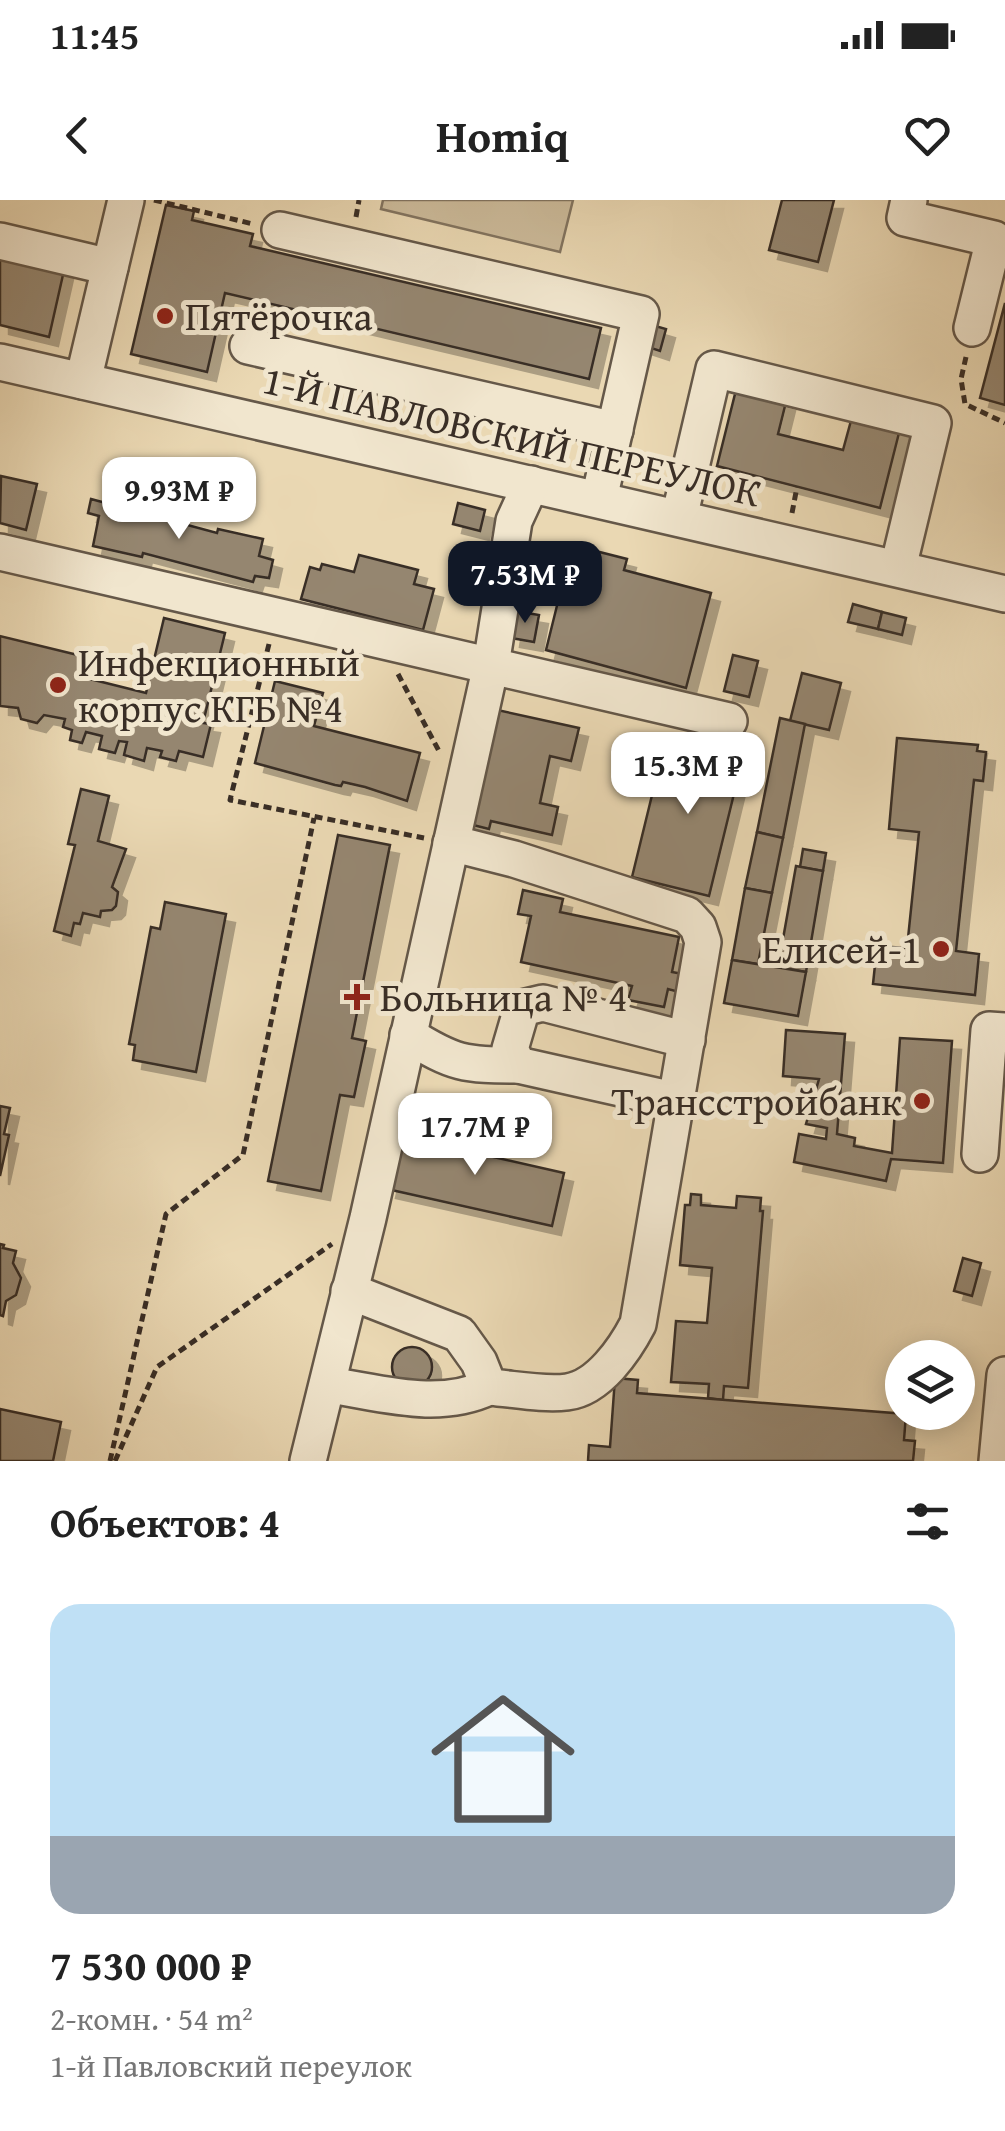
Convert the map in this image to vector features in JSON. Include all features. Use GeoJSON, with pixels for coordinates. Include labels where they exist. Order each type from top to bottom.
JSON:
{"type":"FeatureCollection","features":[{"type":"Feature","properties":{"kind":"street"},"geometry":{"type":"LineString","coordinates":[[83,381],[126,200]]}},
{"type":"Feature","properties":{"kind":"street"},"geometry":{"type":"LineString","coordinates":[[909,200],[905,218],[994,239],[972,328]]}},
{"type":"Feature","properties":{"kind":"street"},"geometry":{"type":"LineString","coordinates":[[280,230],[642,314],[599,500]]}},
{"type":"Feature","properties":{"kind":"street"},"geometry":{"type":"LineString","coordinates":[[0,241],[110,267]]}},
{"type":"Feature","properties":{"kind":"street"},"geometry":{"type":"LineString","coordinates":[[248,346],[615,430]]}},
{"type":"Feature","properties":{"kind":"street","name":"1-Й ПАВЛОВСКИЙ ПЕРЕУЛОК"},"geometry":{"type":"LineString","coordinates":[[0,362],[1005,594]]}},
{"type":"Feature","properties":{"kind":"street"},"geometry":{"type":"LineString","coordinates":[[679,518],[714,370],[933,423],[898,568]]}},
{"type":"Feature","properties":{"kind":"street"},"geometry":{"type":"LineString","coordinates":[[308,1461],[330,1385],[491,666],[514,521],[531,484]]}},
{"type":"Feature","properties":{"kind":"street"},"geometry":{"type":"LineString","coordinates":[[0,552],[729,720]]}},
{"type":"Feature","properties":{"kind":"street"},"geometry":{"type":"LineString","coordinates":[[330,1385],[439,1402],[468,1397],[489,1387],[570,1392],[590,1383],[626,1350],[638,1324],[703,942],[698,926],[687,916],[514,859],[451,843]]}},
{"type":"Feature","properties":{"kind":"street"},"geometry":{"type":"LineString","coordinates":[[518,1065],[510,1049],[522,1008],[531,1004],[543,1003],[688,1040]]}},
{"type":"Feature","properties":{"kind":"street"},"geometry":{"type":"LineString","coordinates":[[980,1154],[989,1030],[1005,1031]]}},
{"type":"Feature","properties":{"kind":"street"},"geometry":{"type":"LineString","coordinates":[[408,1034],[461,1064],[518,1065],[678,1101]]}},
{"type":"Feature","properties":{"kind":"street"},"geometry":{"type":"LineString","coordinates":[[349,1291],[458,1334],[479,1362],[489,1387]]}},
{"type":"Feature","properties":{"kind":"street"},"geometry":{"type":"LineString","coordinates":[[997,1461],[1005,1375]]}},
{"type":"Feature","properties":{"kind":"path"},"geometry":{"type":"LineString","coordinates":[[154,200],[280,230]]}},
{"type":"Feature","properties":{"kind":"path"},"geometry":{"type":"LineString","coordinates":[[972,328],[961,378],[965,404],[1005,424]]}},
{"type":"Feature","properties":{"kind":"path"},"geometry":{"type":"LineString","coordinates":[[791,516],[798,487]]}},
{"type":"Feature","properties":{"kind":"path"},"geometry":{"type":"LineString","coordinates":[[276,616],[230,800],[451,843]]}},
{"type":"Feature","properties":{"kind":"path"},"geometry":{"type":"LineString","coordinates":[[380,640],[462,795]]}},
{"type":"Feature","properties":{"kind":"path"},"geometry":{"type":"LineString","coordinates":[[113,1461],[166,1214],[243,1156],[314,818]]}},
{"type":"Feature","properties":{"kind":"path"},"geometry":{"type":"LineString","coordinates":[[113,1461],[158,1367],[368,1218]]}},
{"type":"Feature","properties":{"kind":"shaded area"},"geometry":{"type":"Polygon","coordinates":[[[383,200],[573,200],[560,252],[381,209],[383,200]]]}},
{"type":"Feature","properties":{"kind":"building"},"geometry":{"type":"Polygon","coordinates":[[[782,200],[834,200],[818,262],[769,250],[782,200]]]}},
{"type":"Feature","properties":{"kind":"building"},"geometry":{"type":"Polygon","coordinates":[[[166,205],[194,211],[192,220],[253,234],[250,246],[601,328],[589,379],[225,293],[207,372],[131,354],[166,205]]]}},
{"type":"Feature","properties":{"kind":"building"},"geometry":{"type":"Polygon","coordinates":[[[0,251],[65,266],[49,337],[0,325],[0,251]]]}},
{"type":"Feature","properties":{"kind":"building"},"geometry":{"type":"Polygon","coordinates":[[[1005,303],[1005,405],[980,398],[1005,303]]]}},
{"type":"Feature","properties":{"kind":"building"},"geometry":{"type":"Polygon","coordinates":[[[645,323],[666,329],[660,351],[639,344],[645,323]]]}},
{"type":"Feature","properties":{"kind":"building"},"geometry":{"type":"Polygon","coordinates":[[[736,390],[786,402],[778,434],[843,450],[852,417],[900,429],[880,508],[717,466],[736,390]]]}},
{"type":"Feature","properties":{"kind":"building"},"geometry":{"type":"Polygon","coordinates":[[[1,476],[37,484],[26,530],[0,523],[1,476]]]}},
{"type":"Feature","properties":{"kind":"building"},"geometry":{"type":"Polygon","coordinates":[[[91,499],[217,533],[218,529],[263,539],[259,556],[273,560],[269,578],[255,576],[253,582],[143,553],[142,557],[93,546],[99,516],[88,513],[91,499]]]}},
{"type":"Feature","properties":{"kind":"building"},"geometry":{"type":"Polygon","coordinates":[[[458,503],[485,510],[480,531],[453,524],[458,503]]]}},
{"type":"Feature","properties":{"kind":"building"},"geometry":{"type":"Polygon","coordinates":[[[572,545],[627,559],[624,570],[711,593],[686,688],[546,650],[572,545]]]}},
{"type":"Feature","properties":{"kind":"building"},"geometry":{"type":"Polygon","coordinates":[[[359,555],[418,570],[414,584],[434,589],[423,630],[301,599],[310,567],[320,570],[322,564],[354,572],[359,555]]]}},
{"type":"Feature","properties":{"kind":"building"},"geometry":{"type":"Polygon","coordinates":[[[853,604],[882,612],[878,629],[848,622],[853,604]]]}},
{"type":"Feature","properties":{"kind":"building"},"geometry":{"type":"Polygon","coordinates":[[[515,611],[539,615],[534,642],[511,638],[515,611]]]}},
{"type":"Feature","properties":{"kind":"building"},"geometry":{"type":"Polygon","coordinates":[[[882,612],[906,618],[902,635],[878,629],[882,612]]]}},
{"type":"Feature","properties":{"kind":"building","name":"Инфекционный корпус КГБ №4"},"geometry":{"type":"Polygon","coordinates":[[[164,618],[225,633],[203,723],[211,724],[203,757],[179,751],[176,761],[160,757],[162,751],[147,748],[144,761],[124,755],[127,742],[119,741],[115,753],[99,749],[102,736],[86,732],[82,743],[70,740],[72,730],[63,727],[65,719],[44,715],[37,723],[21,719],[18,708],[0,706],[0,636],[90,658],[86,678],[146,693],[164,618]]]}},
{"type":"Feature","properties":{"kind":"building"},"geometry":{"type":"Polygon","coordinates":[[[733,655],[758,661],[749,697],[724,691],[733,655]]]}},
{"type":"Feature","properties":{"kind":"building"},"geometry":{"type":"Polygon","coordinates":[[[802,673],[841,683],[829,730],[790,721],[802,673]]]}},
{"type":"Feature","properties":{"kind":"building"},"geometry":{"type":"Polygon","coordinates":[[[275,681],[323,693],[314,726],[420,753],[407,801],[365,787],[343,782],[341,786],[335,785],[255,763],[275,681]]]}},
{"type":"Feature","properties":{"kind":"building"},"geometry":{"type":"Polygon","coordinates":[[[488,708],[579,728],[571,761],[550,756],[540,803],[558,807],[552,835],[491,821],[489,829],[461,822],[488,708]]]}},
{"type":"Feature","properties":{"kind":"building"},"geometry":{"type":"Polygon","coordinates":[[[780,718],[805,724],[783,838],[757,832],[780,718]]]}},
{"type":"Feature","properties":{"kind":"building"},"geometry":{"type":"Polygon","coordinates":[[[666,738],[743,757],[709,896],[632,877],[666,738]]]}},
{"type":"Feature","properties":{"kind":"building"},"geometry":{"type":"Polygon","coordinates":[[[897,738],[978,745],[977,751],[986,752],[983,781],[974,780],[956,951],[979,954],[975,995],[873,984],[877,946],[907,948],[919,832],[889,829],[897,738]]]}},
{"type":"Feature","properties":{"kind":"building"},"geometry":{"type":"Polygon","coordinates":[[[81,789],[109,796],[98,841],[126,849],[112,887],[118,892],[116,906],[101,911],[100,917],[83,913],[80,924],[74,923],[71,936],[54,931],[75,845],[68,844],[81,789]]]}},
{"type":"Feature","properties":{"kind":"building"},"geometry":{"type":"Polygon","coordinates":[[[757,832],[783,838],[772,893],[745,888],[757,832]]]}},
{"type":"Feature","properties":{"kind":"building"},"geometry":{"type":"Polygon","coordinates":[[[338,835],[390,845],[352,1038],[366,1041],[354,1097],[340,1095],[321,1191],[268,1181],[338,835]]]}},
{"type":"Feature","properties":{"kind":"building"},"geometry":{"type":"Polygon","coordinates":[[[803,849],[826,853],[823,871],[800,867],[803,849]]]}},
{"type":"Feature","properties":{"kind":"building"},"geometry":{"type":"Polygon","coordinates":[[[796,866],[823,871],[806,972],[778,967],[796,866]]]}},
{"type":"Feature","properties":{"kind":"building"},"geometry":{"type":"Polygon","coordinates":[[[745,888],[772,893],[758,964],[732,960],[745,888]]]}},
{"type":"Feature","properties":{"kind":"building"},"geometry":{"type":"Polygon","coordinates":[[[523,890],[563,899],[560,912],[679,937],[672,972],[683,974],[679,992],[668,989],[664,1007],[628,1000],[632,986],[521,962],[531,916],[518,914],[523,890]]]}},
{"type":"Feature","properties":{"kind":"building"},"geometry":{"type":"Polygon","coordinates":[[[165,902],[226,914],[196,1072],[133,1060],[135,1045],[129,1044],[151,927],[160,929],[165,902]]]}},
{"type":"Feature","properties":{"kind":"building"},"geometry":{"type":"Polygon","coordinates":[[[732,960],[806,972],[798,1016],[724,1003],[732,960]]]}},
{"type":"Feature","properties":{"kind":"building","name":"Трансстройбанк"},"geometry":{"type":"Polygon","coordinates":[[[786,1030],[845,1034],[837,1134],[855,1138],[854,1146],[892,1153],[900,1038],[952,1041],[943,1163],[891,1159],[886,1181],[794,1162],[799,1134],[826,1139],[827,1128],[806,1124],[819,1079],[783,1076],[786,1030]]]}},
{"type":"Feature","properties":{"kind":"building"},"geometry":{"type":"Polygon","coordinates":[[[0,1106],[10,1108],[0,1176],[0,1106]]]}},
{"type":"Feature","properties":{"kind":"building"},"geometry":{"type":"Polygon","coordinates":[[[464,1122],[486,1127],[480,1154],[564,1173],[552,1226],[387,1189],[399,1136],[458,1149],[464,1122]]]}},
{"type":"Feature","properties":{"kind":"building"},"geometry":{"type":"Polygon","coordinates":[[[691,1194],[701,1195],[701,1205],[736,1208],[737,1196],[761,1198],[748,1388],[724,1386],[723,1400],[708,1398],[709,1384],[671,1382],[676,1321],[707,1323],[712,1268],[680,1265],[685,1205],[690,1205],[691,1194]]]}},
{"type":"Feature","properties":{"kind":"building"},"geometry":{"type":"Polygon","coordinates":[[[0,1244],[16,1251],[13,1263],[21,1278],[16,1295],[6,1301],[3,1316],[0,1315],[0,1244]]]}},
{"type":"Feature","properties":{"kind":"building"},"geometry":{"type":"Polygon","coordinates":[[[963,1258],[981,1263],[972,1296],[954,1291],[963,1258]]]}},
{"type":"Feature","properties":{"kind":"building"},"geometry":{"type":"Polygon","coordinates":[[[412,1347],[426,1353],[432,1367],[426,1381],[412,1387],[398,1381],[392,1367],[398,1353],[412,1347]]]}},
{"type":"Feature","properties":{"kind":"building"},"geometry":{"type":"Polygon","coordinates":[[[615,1378],[638,1380],[637,1393],[885,1412],[885,1430],[905,1430],[904,1440],[915,1441],[913,1461],[588,1461],[589,1445],[610,1447],[615,1378]]]}},
{"type":"Feature","properties":{"kind":"building"},"geometry":{"type":"Polygon","coordinates":[[[0,1409],[61,1422],[53,1461],[0,1461],[0,1409]]]}},
{"type":"Feature","properties":{"kind":"place","name":"Пятёрочка"},"geometry":{"type":"Point","coordinates":[165,316]}},
{"type":"Feature","properties":{"kind":"place","name":"Инфекционный корпус КГБ №4"},"geometry":{"type":"Point","coordinates":[58,685]}},
{"type":"Feature","properties":{"kind":"place","name":"Елисей-1"},"geometry":{"type":"Point","coordinates":[941,949]}},
{"type":"Feature","properties":{"kind":"place","name":"Больница № 4"},"geometry":{"type":"Point","coordinates":[357,997]}},
{"type":"Feature","properties":{"kind":"place","name":"Трансстройбанк"},"geometry":{"type":"Point","coordinates":[922,1101]}}]}
